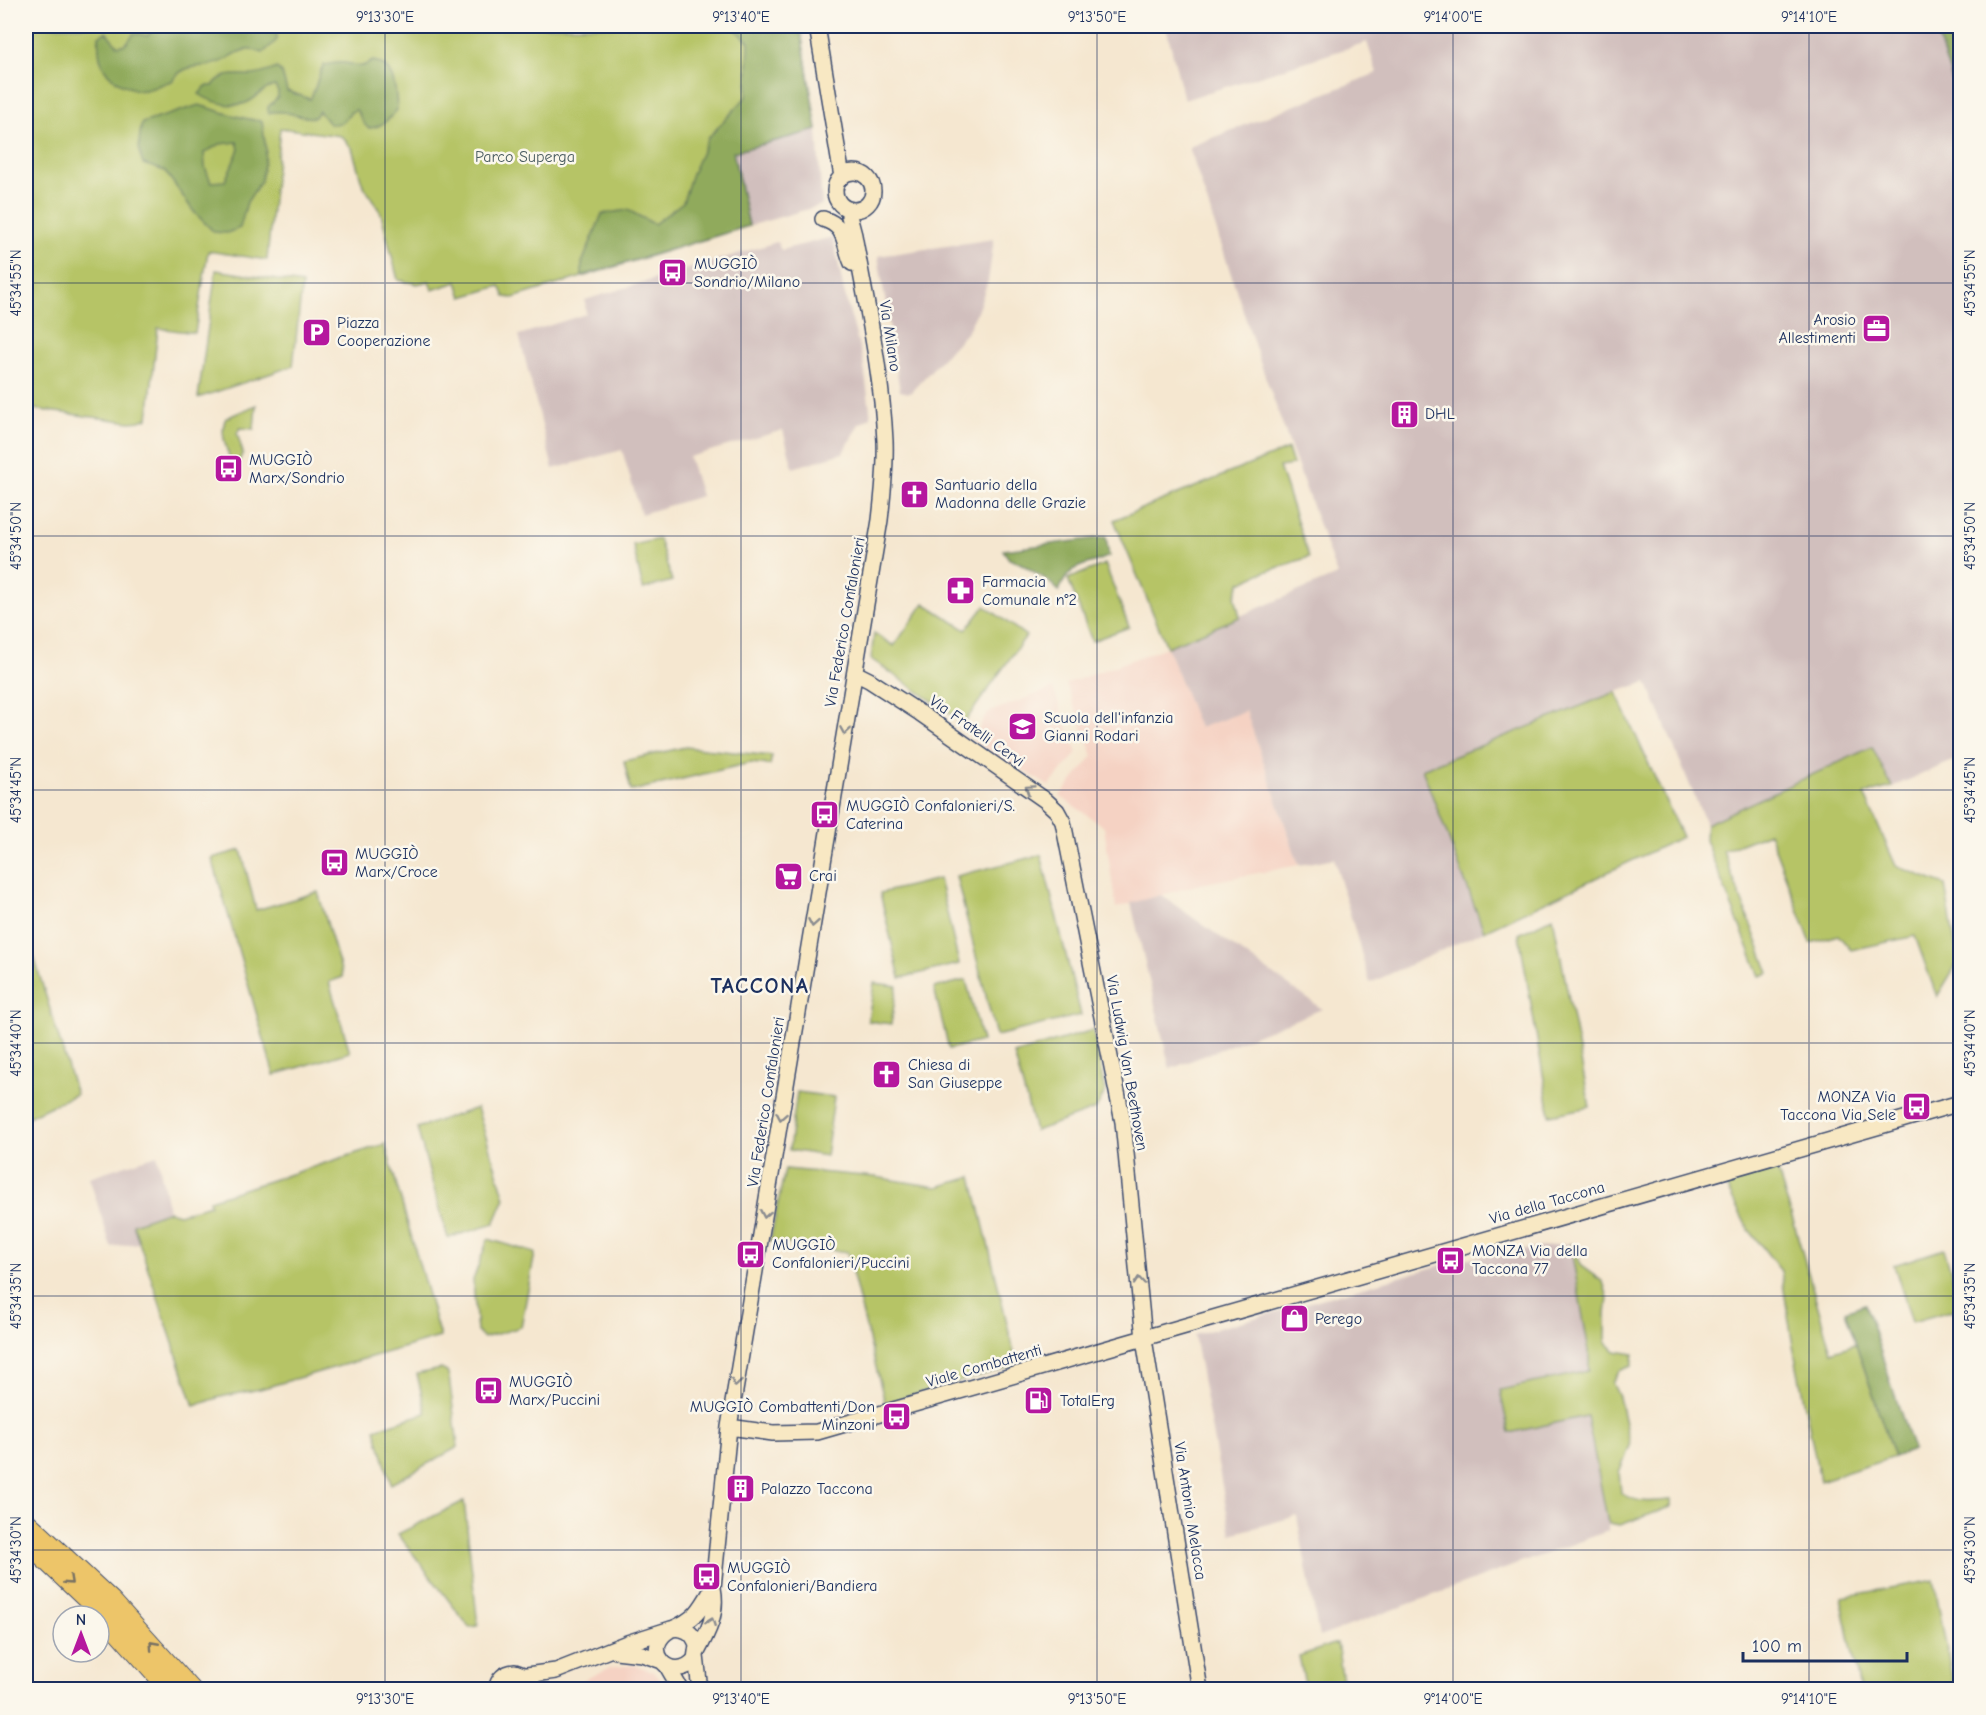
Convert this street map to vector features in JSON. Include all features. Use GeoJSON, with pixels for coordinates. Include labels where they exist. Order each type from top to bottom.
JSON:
{"type":"FeatureCollection","features":[{"type":"Feature","properties":{"kind":"highway"},"geometry":{"type":"LineString","coordinates":[[26,1522],[111,1601],[191,1689]]}},
{"type":"Feature","properties":{"kind":"highway"},"geometry":{"type":"LineString","coordinates":[[26,1541],[103,1614],[171,1689]]}},
{"type":"Feature","properties":{"kind":"street"},"geometry":{"type":"LineString","coordinates":[[817,26],[837,140],[837,159],[848,175]]}},
{"type":"Feature","properties":{"kind":"street"},"geometry":{"type":"LineString","coordinates":[[848,175],[865,176],[872,186],[872,198],[867,205],[855,209],[841,204],[836,197],[836,188],[848,175]]}},
{"type":"Feature","properties":{"kind":"street","name":"Via Milano"},"geometry":{"type":"LineString","coordinates":[[855,209],[850,223],[865,293],[880,384],[885,444]]}},
{"type":"Feature","properties":{"kind":"street"},"geometry":{"type":"LineString","coordinates":[[823,219],[837,226],[843,234],[847,252],[865,293]]}},
{"type":"Feature","properties":{"kind":"street","name":"Via Federico Confalonieri"},"geometry":{"type":"LineString","coordinates":[[696,1655],[712,1622],[715,1608],[713,1588],[729,1427],[880,520],[885,444]]}},
{"type":"Feature","properties":{"kind":"street","name":"Via Fratelli Cervi"},"geometry":{"type":"LineString","coordinates":[[855,673],[912,708],[1045,800],[1058,811],[1064,832]]}},
{"type":"Feature","properties":{"kind":"street","name":"Via Ludwig Van Beethoven"},"geometry":{"type":"LineString","coordinates":[[1064,832],[1119,1105],[1144,1339]]}},
{"type":"Feature","properties":{"kind":"street","name":"Via della Taccona"},"geometry":{"type":"LineString","coordinates":[[1144,1339],[1960,1103]]}},
{"type":"Feature","properties":{"kind":"street","name":"Viale Combattenti"},"geometry":{"type":"LineString","coordinates":[[729,1427],[805,1434],[1144,1339]]}},
{"type":"Feature","properties":{"kind":"street","name":"Via Antonio Melacca"},"geometry":{"type":"LineString","coordinates":[[1144,1339],[1200,1689]]}},
{"type":"Feature","properties":{"kind":"street","name":"Via Federico Confalonieri"},"geometry":{"type":"LineString","coordinates":[[495,1689],[498,1681],[508,1672],[520,1672],[527,1675],[556,1671],[688,1622],[696,1616],[713,1588]]}},
{"type":"Feature","properties":{"kind":"street"},"geometry":{"type":"LineString","coordinates":[[681,1689],[657,1652],[658,1642],[662,1635],[670,1630],[682,1629],[691,1634],[697,1645],[700,1689]]}},
{"type":"Feature","properties":{"kind":"street"},"geometry":{"type":"LineString","coordinates":[[610,1651],[648,1655],[676,1668],[692,1663],[696,1655]]}},
{"type":"Feature","properties":{"kind":"street"},"geometry":{"type":"LineString","coordinates":[[541,1689],[556,1671]]}},
{"type":"Feature","properties":{"kind":"street"},"geometry":{"type":"LineString","coordinates":[[527,1675],[535,1689]]}},
{"type":"Feature","properties":{"kind":"shaded area"},"geometry":{"type":"Polygon","coordinates":[[[1166,26],[1934,26],[1960,103],[1960,758],[1892,787],[1872,748],[1706,824],[1647,682],[1616,692],[1422,769],[1484,931],[1370,983],[1334,858],[1299,865],[1246,711],[1199,728],[1167,647],[1337,575],[1260,362],[1189,147],[1377,73],[1367,42],[1184,100],[1166,26]]]}},
{"type":"Feature","properties":{"kind":"shaded area"},"geometry":{"type":"Polygon","coordinates":[[[817,130],[822,205],[749,226],[733,152],[817,130]]]}},
{"type":"Feature","properties":{"kind":"shaded area"},"geometry":{"type":"Polygon","coordinates":[[[833,237],[844,292],[863,360],[871,417],[859,424],[843,453],[793,468],[783,430],[689,457],[701,496],[641,514],[622,450],[553,469],[519,335],[586,314],[585,300],[777,242],[781,250],[833,237]]]}},
{"type":"Feature","properties":{"kind":"shaded area"},"geometry":{"type":"Polygon","coordinates":[[[994,239],[988,281],[967,332],[910,393],[900,391],[878,256],[994,239]]]}},
{"type":"Feature","properties":{"kind":"shaded area"},"geometry":{"type":"Polygon","coordinates":[[[1167,647],[1199,727],[1246,711],[1299,865],[1200,884],[1116,908],[1104,827],[1060,796],[1093,756],[1066,684],[1167,647]]]}},
{"type":"Feature","properties":{"kind":"shaded area","name":"Scuola dell'infanzia Gianni Rodari"},"geometry":{"type":"Polygon","coordinates":[[[1053,688],[1077,753],[1049,786],[973,740],[987,713],[1053,688]]]}},
{"type":"Feature","properties":{"kind":"shaded area"},"geometry":{"type":"Polygon","coordinates":[[[1161,895],[1322,1009],[1170,1069],[1131,903],[1161,895]]]}},
{"type":"Feature","properties":{"kind":"shaded area"},"geometry":{"type":"Polygon","coordinates":[[[157,1155],[169,1211],[133,1224],[139,1243],[111,1247],[89,1177],[157,1155]]]}},
{"type":"Feature","properties":{"kind":"shaded area"},"geometry":{"type":"Polygon","coordinates":[[[1570,1243],[1589,1351],[1589,1371],[1500,1390],[1509,1433],[1587,1416],[1608,1531],[1319,1637],[1297,1516],[1231,1534],[1194,1335],[1463,1259],[1570,1243]]]}},
{"type":"Feature","properties":{"kind":"shaded area"},"geometry":{"type":"Polygon","coordinates":[[[634,1665],[653,1671],[668,1689],[564,1689],[609,1668],[634,1665]]]}},
{"type":"Feature","properties":{"kind":"green space","name":"Parco Superga"},"geometry":{"type":"Polygon","coordinates":[[[26,26],[800,26],[817,130],[733,152],[749,226],[513,298],[505,297],[500,286],[462,297],[457,282],[432,290],[429,281],[417,284],[398,280],[381,213],[362,183],[352,148],[341,136],[280,128],[267,260],[208,251],[195,333],[158,328],[148,418],[130,422],[26,408],[26,26]]]}},
{"type":"Feature","properties":{"kind":"green space"},"geometry":{"type":"Polygon","coordinates":[[[155,26],[276,26],[277,40],[263,53],[252,50],[242,51],[216,64],[183,70],[172,81],[148,89],[135,90],[110,76],[100,58],[99,36],[106,32],[118,46],[126,44],[134,33],[148,36],[155,26]]]}},
{"type":"Feature","properties":{"kind":"green space"},"geometry":{"type":"Polygon","coordinates":[[[732,26],[800,26],[817,130],[733,152],[749,226],[582,276],[582,263],[602,214],[628,210],[654,224],[683,202],[691,176],[708,138],[747,96],[749,42],[732,26]]]}},
{"type":"Feature","properties":{"kind":"green space"},"geometry":{"type":"Polygon","coordinates":[[[1934,26],[1960,26],[1960,103],[1934,26]]]}},
{"type":"Feature","properties":{"kind":"green space"},"geometry":{"type":"Polygon","coordinates":[[[373,61],[386,68],[393,80],[397,110],[384,123],[373,128],[366,126],[356,110],[342,122],[333,124],[329,124],[319,111],[315,117],[281,112],[268,113],[268,107],[278,97],[275,86],[246,103],[234,105],[221,103],[199,94],[206,86],[213,86],[226,76],[256,75],[277,68],[282,73],[287,91],[310,99],[324,65],[342,63],[360,66],[373,61]]]}},
{"type":"Feature","properties":{"kind":"green space"},"geometry":{"type":"Polygon","coordinates":[[[199,105],[238,117],[262,121],[266,150],[261,181],[247,202],[240,228],[227,233],[214,232],[194,212],[165,171],[143,164],[139,144],[142,123],[199,105]],[[237,142],[220,144],[204,153],[205,167],[211,182],[225,181],[239,149],[237,142]]]}},
{"type":"Feature","properties":{"kind":"green space"},"geometry":{"type":"Polygon","coordinates":[[[216,270],[302,284],[293,366],[198,398],[216,270]]]}},
{"type":"Feature","properties":{"kind":"green space"},"geometry":{"type":"Polygon","coordinates":[[[256,405],[254,429],[240,428],[237,433],[243,453],[234,470],[225,444],[223,430],[226,418],[256,405]]]}},
{"type":"Feature","properties":{"kind":"green space"},"geometry":{"type":"Polygon","coordinates":[[[1288,449],[1293,465],[1279,467],[1309,557],[1240,583],[1235,596],[1240,617],[1167,647],[1114,520],[1288,449]]]}},
{"type":"Feature","properties":{"kind":"green space"},"geometry":{"type":"Polygon","coordinates":[[[1106,537],[1109,556],[1074,570],[1059,591],[1047,580],[1020,563],[1009,559],[1003,550],[1106,537]]]}},
{"type":"Feature","properties":{"kind":"green space"},"geometry":{"type":"Polygon","coordinates":[[[659,539],[672,581],[643,589],[633,545],[659,539]]]}},
{"type":"Feature","properties":{"kind":"green space"},"geometry":{"type":"Polygon","coordinates":[[[1105,564],[1129,627],[1092,641],[1068,579],[1105,564]]]}},
{"type":"Feature","properties":{"kind":"green space"},"geometry":{"type":"Polygon","coordinates":[[[924,603],[966,630],[985,606],[1026,636],[964,723],[871,659],[874,633],[894,646],[924,603]]]}},
{"type":"Feature","properties":{"kind":"green space"},"geometry":{"type":"Polygon","coordinates":[[[1616,692],[1682,837],[1484,931],[1422,769],[1616,692]]]}},
{"type":"Feature","properties":{"kind":"green space"},"geometry":{"type":"Polygon","coordinates":[[[685,747],[772,756],[770,765],[750,763],[631,791],[624,761],[685,747]]]}},
{"type":"Feature","properties":{"kind":"green space"},"geometry":{"type":"Polygon","coordinates":[[[1872,747],[1892,787],[1864,794],[1896,866],[1945,885],[1958,962],[1937,997],[1915,936],[1851,950],[1838,935],[1811,943],[1769,833],[1723,851],[1769,973],[1760,976],[1705,840],[1706,824],[1872,747]]]}},
{"type":"Feature","properties":{"kind":"green space"},"geometry":{"type":"Polygon","coordinates":[[[241,850],[256,910],[318,892],[343,977],[329,982],[350,1052],[274,1075],[212,858],[241,850]]]}},
{"type":"Feature","properties":{"kind":"green space"},"geometry":{"type":"Polygon","coordinates":[[[1041,855],[1081,1015],[996,1036],[956,876],[1041,855]]]}},
{"type":"Feature","properties":{"kind":"green space"},"geometry":{"type":"Polygon","coordinates":[[[939,879],[959,964],[900,978],[880,893],[939,879]]]}},
{"type":"Feature","properties":{"kind":"green space"},"geometry":{"type":"Polygon","coordinates":[[[1553,917],[1590,1107],[1550,1115],[1519,934],[1553,917]]]}},
{"type":"Feature","properties":{"kind":"green space"},"geometry":{"type":"Polygon","coordinates":[[[26,931],[76,1094],[26,1118],[26,931]]]}},
{"type":"Feature","properties":{"kind":"green space"},"geometry":{"type":"Polygon","coordinates":[[[966,980],[982,1041],[949,1049],[934,988],[966,980]]]}},
{"type":"Feature","properties":{"kind":"green space"},"geometry":{"type":"Polygon","coordinates":[[[874,983],[897,986],[891,1024],[868,1021],[874,983]]]}},
{"type":"Feature","properties":{"kind":"green space"},"geometry":{"type":"Polygon","coordinates":[[[1093,1030],[1105,1092],[1096,1109],[1035,1131],[1014,1054],[1093,1030]]]}},
{"type":"Feature","properties":{"kind":"green space"},"geometry":{"type":"Polygon","coordinates":[[[797,1092],[834,1097],[826,1156],[789,1150],[797,1092]]]}},
{"type":"Feature","properties":{"kind":"green space"},"geometry":{"type":"Polygon","coordinates":[[[477,1108],[505,1198],[494,1224],[448,1238],[417,1128],[477,1108]]]}},
{"type":"Feature","properties":{"kind":"green space"},"geometry":{"type":"Polygon","coordinates":[[[385,1144],[440,1337],[194,1406],[133,1224],[169,1211],[179,1214],[210,1205],[209,1200],[385,1144]]]}},
{"type":"Feature","properties":{"kind":"green space"},"geometry":{"type":"Polygon","coordinates":[[[1776,1166],[1831,1352],[1856,1344],[1894,1457],[1820,1481],[1793,1346],[1781,1271],[1747,1227],[1724,1182],[1776,1166]]]}},
{"type":"Feature","properties":{"kind":"green space"},"geometry":{"type":"Polygon","coordinates":[[[785,1169],[875,1177],[937,1187],[972,1177],[1017,1365],[885,1403],[847,1252],[770,1241],[785,1169]]]}},
{"type":"Feature","properties":{"kind":"green space"},"geometry":{"type":"Polygon","coordinates":[[[488,1239],[535,1253],[521,1327],[484,1338],[477,1332],[473,1280],[488,1239]]]}},
{"type":"Feature","properties":{"kind":"green space"},"geometry":{"type":"Polygon","coordinates":[[[1570,1243],[1581,1266],[1603,1282],[1608,1298],[1606,1342],[1615,1351],[1634,1354],[1632,1366],[1619,1371],[1612,1382],[1619,1397],[1630,1446],[1619,1472],[1621,1493],[1639,1501],[1671,1500],[1671,1507],[1620,1525],[1608,1523],[1587,1416],[1509,1433],[1500,1390],[1589,1371],[1589,1351],[1570,1243]]]}},
{"type":"Feature","properties":{"kind":"green space"},"geometry":{"type":"Polygon","coordinates":[[[1944,1249],[1960,1301],[1960,1308],[1912,1322],[1894,1265],[1944,1249]]]}},
{"type":"Feature","properties":{"kind":"green space"},"geometry":{"type":"Polygon","coordinates":[[[1865,1304],[1913,1450],[1894,1457],[1845,1311],[1865,1304]]]}},
{"type":"Feature","properties":{"kind":"green space"},"geometry":{"type":"Polygon","coordinates":[[[441,1369],[447,1372],[449,1377],[458,1447],[391,1484],[375,1429],[426,1413],[417,1374],[441,1369]]]}},
{"type":"Feature","properties":{"kind":"green space"},"geometry":{"type":"Polygon","coordinates":[[[464,1501],[478,1626],[469,1627],[398,1534],[464,1501]]]}},
{"type":"Feature","properties":{"kind":"green space"},"geometry":{"type":"Polygon","coordinates":[[[1934,1580],[1954,1689],[1860,1689],[1841,1597],[1934,1580]]]}},
{"type":"Feature","properties":{"kind":"green space"},"geometry":{"type":"Polygon","coordinates":[[[1337,1643],[1344,1689],[1306,1689],[1299,1656],[1337,1643]]]}},
{"type":"Feature","properties":{"kind":"place","name":"MUGGIÒ Sondrio/Milano"},"geometry":{"type":"Point","coordinates":[673,273]}},
{"type":"Feature","properties":{"kind":"place","name":"Arosio Allestimenti"},"geometry":{"type":"Point","coordinates":[1877,329]}},
{"type":"Feature","properties":{"kind":"place","name":"Piazza Cooperazione"},"geometry":{"type":"Point","coordinates":[316,332]}},
{"type":"Feature","properties":{"kind":"place","name":"DHL"},"geometry":{"type":"Point","coordinates":[1404,414]}},
{"type":"Feature","properties":{"kind":"place","name":"MUGGIÒ Marx/Sondrio"},"geometry":{"type":"Point","coordinates":[228,469]}},
{"type":"Feature","properties":{"kind":"place","name":"Santuario della Madonna delle Grazie"},"geometry":{"type":"Point","coordinates":[914,494]}},
{"type":"Feature","properties":{"kind":"place","name":"Farmacia Comunale n°2"},"geometry":{"type":"Point","coordinates":[961,591]}},
{"type":"Feature","properties":{"kind":"place","name":"Scuola dell'infanzia Gianni Rodari"},"geometry":{"type":"Point","coordinates":[1023,727]}},
{"type":"Feature","properties":{"kind":"place","name":"MUGGIÒ Confalonieri/S. Caterina"},"geometry":{"type":"Point","coordinates":[825,815]}},
{"type":"Feature","properties":{"kind":"place","name":"MUGGIÒ Marx/Croce"},"geometry":{"type":"Point","coordinates":[334,863]}},
{"type":"Feature","properties":{"kind":"place","name":"Crai"},"geometry":{"type":"Point","coordinates":[788,876]}},
{"type":"Feature","properties":{"kind":"place","name":"Chiesa di San Giuseppe"},"geometry":{"type":"Point","coordinates":[887,1074]}},
{"type":"Feature","properties":{"kind":"place","name":"MONZA Via Taccona Via Sele"},"geometry":{"type":"Point","coordinates":[1917,1106]}},
{"type":"Feature","properties":{"kind":"place","name":"MUGGIÒ Confalonieri/Puccini"},"geometry":{"type":"Point","coordinates":[751,1254]}},
{"type":"Feature","properties":{"kind":"place","name":"MONZA Via della Taccona 77"},"geometry":{"type":"Point","coordinates":[1451,1260]}},
{"type":"Feature","properties":{"kind":"place","name":"Perego"},"geometry":{"type":"Point","coordinates":[1294,1319]}},
{"type":"Feature","properties":{"kind":"place","name":"MUGGIÒ Marx/Puccini"},"geometry":{"type":"Point","coordinates":[488,1391]}},
{"type":"Feature","properties":{"kind":"place","name":"TotalErg"},"geometry":{"type":"Point","coordinates":[1039,1401]}},
{"type":"Feature","properties":{"kind":"place","name":"MUGGIÒ Combattenti/Don Minzoni"},"geometry":{"type":"Point","coordinates":[896,1416]}},
{"type":"Feature","properties":{"kind":"place","name":"Palazzo Taccona"},"geometry":{"type":"Point","coordinates":[740,1489]}},
{"type":"Feature","properties":{"kind":"place","name":"MUGGIÒ Confalonieri/Bandiera"},"geometry":{"type":"Point","coordinates":[706,1577]}},
{"type":"Feature","properties":{"kind":"district","name":"TACCONA"},"geometry":{"type":"Point","coordinates":[760,986]}}]}
